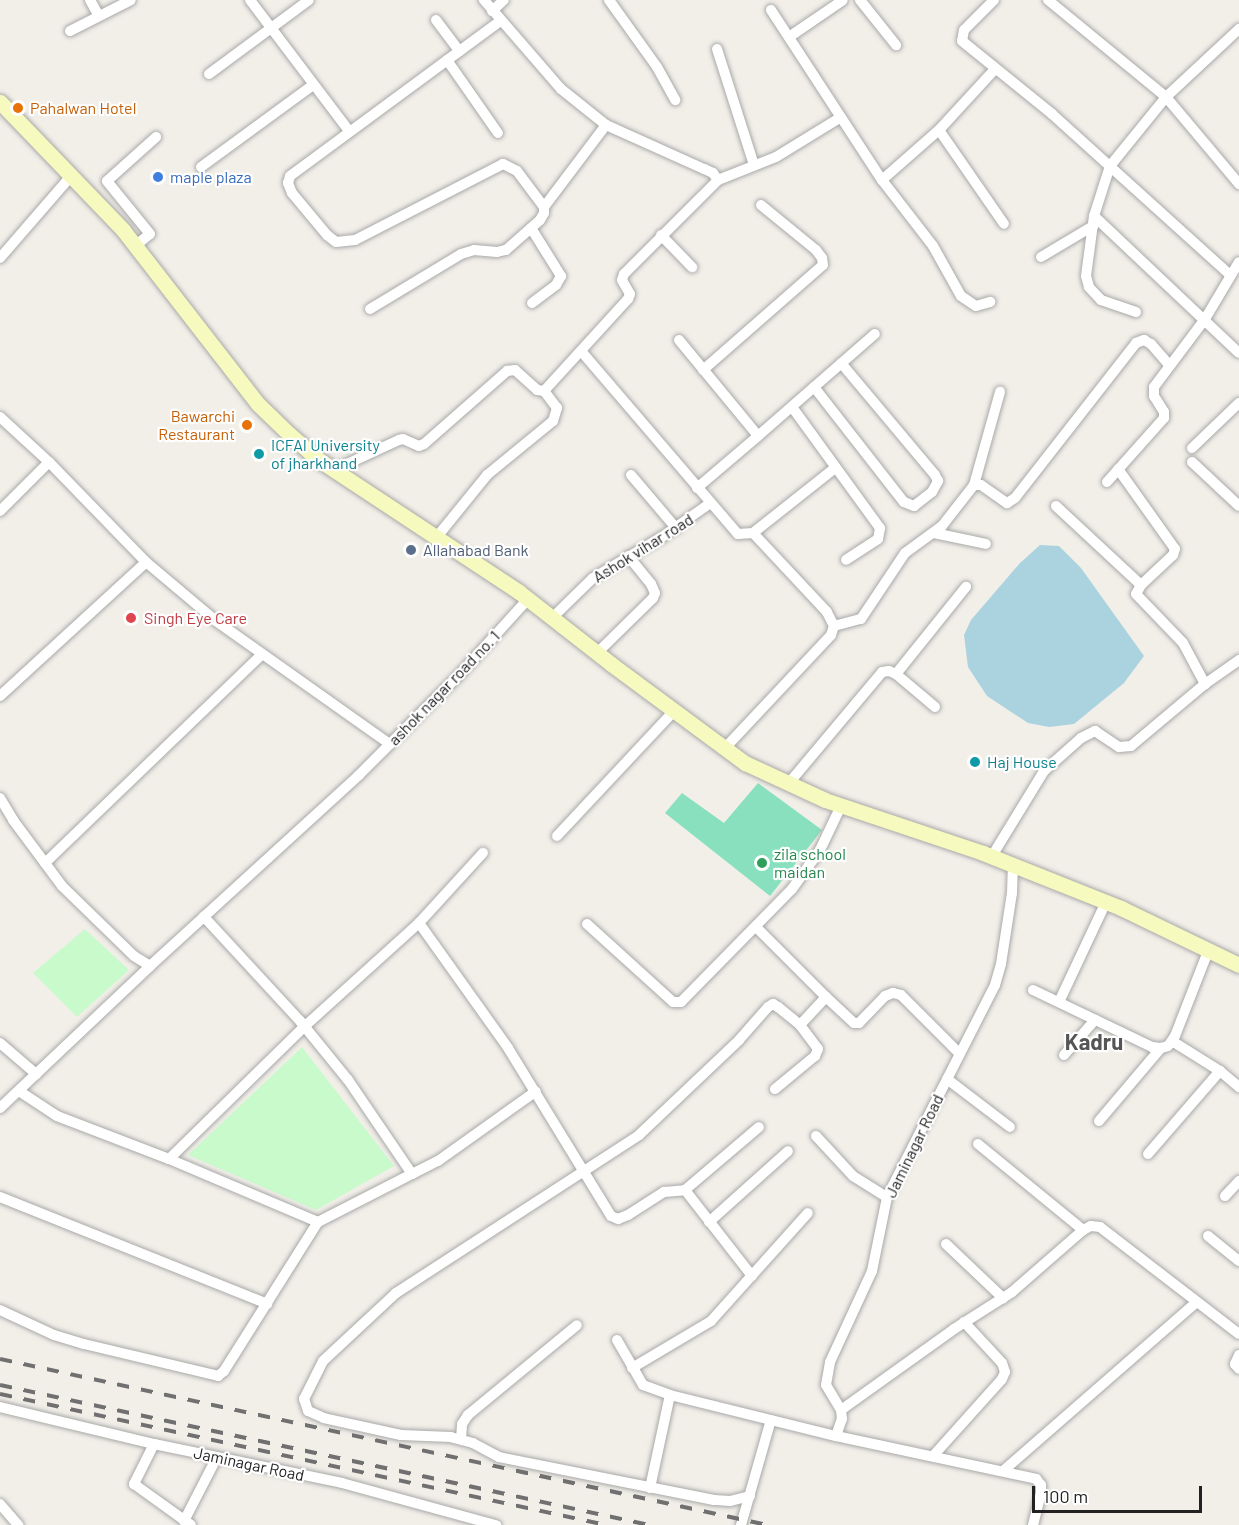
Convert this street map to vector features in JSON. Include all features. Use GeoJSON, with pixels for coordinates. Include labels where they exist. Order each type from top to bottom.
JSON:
{"type":"FeatureCollection","features":[{"type":"Feature","properties":{"kind":"street"},"geometry":{"type":"LineString","coordinates":[[90,0],[99,16]]}},
{"type":"Feature","properties":{"kind":"street"},"geometry":{"type":"LineString","coordinates":[[70,31],[131,0]]}},
{"type":"Feature","properties":{"kind":"street"},"geometry":{"type":"LineString","coordinates":[[249,0],[349,131]]}},
{"type":"Feature","properties":{"kind":"street"},"geometry":{"type":"LineString","coordinates":[[209,74],[309,0]]}},
{"type":"Feature","properties":{"kind":"street"},"geometry":{"type":"LineString","coordinates":[[484,0],[561,89],[606,125],[713,173],[718,180]]}},
{"type":"Feature","properties":{"kind":"street"},"geometry":{"type":"LineString","coordinates":[[492,11],[504,0]]}},
{"type":"Feature","properties":{"kind":"street"},"geometry":{"type":"LineString","coordinates":[[609,0],[657,67],[675,100]]}},
{"type":"Feature","properties":{"kind":"street"},"geometry":{"type":"LineString","coordinates":[[789,37],[843,0]]}},
{"type":"Feature","properties":{"kind":"street"},"geometry":{"type":"LineString","coordinates":[[861,0],[896,45]]}},
{"type":"Feature","properties":{"kind":"street"},"geometry":{"type":"LineString","coordinates":[[993,0],[964,30],[962,41],[1052,114],[1230,275]]}},
{"type":"Feature","properties":{"kind":"street"},"geometry":{"type":"LineString","coordinates":[[1048,0],[1166,97],[1239,184]]}},
{"type":"Feature","properties":{"kind":"street"},"geometry":{"type":"LineString","coordinates":[[771,10],[882,180],[933,246],[967,303],[975,306],[990,302]]}},
{"type":"Feature","properties":{"kind":"street"},"geometry":{"type":"LineString","coordinates":[[436,21],[459,51]]}},
{"type":"Feature","properties":{"kind":"street"},"geometry":{"type":"LineString","coordinates":[[370,309],[461,254],[474,250],[497,252],[506,250],[531,228],[544,213],[544,207],[517,171],[504,164],[355,240],[336,242],[327,235],[288,183],[295,170],[500,21]]}},
{"type":"Feature","properties":{"kind":"street"},"geometry":{"type":"LineString","coordinates":[[1136,312],[1101,300],[1089,287],[1086,276],[1094,221],[1110,166],[1166,97],[1239,29]]}},
{"type":"Feature","properties":{"kind":"street"},"geometry":{"type":"LineString","coordinates":[[717,49],[754,165]]}},
{"type":"Feature","properties":{"kind":"street"},"geometry":{"type":"LineString","coordinates":[[447,60],[498,133]]}},
{"type":"Feature","properties":{"kind":"street"},"geometry":{"type":"LineString","coordinates":[[882,180],[939,130],[995,69]]}},
{"type":"Feature","properties":{"kind":"street"},"geometry":{"type":"LineString","coordinates":[[201,167],[313,85]]}},
{"type":"Feature","properties":{"kind":"street"},"geometry":{"type":"LineString","coordinates":[[0,102],[72,175],[135,246],[258,404],[296,440],[334,470],[528,599],[745,763],[841,806],[992,856],[1106,902],[1239,965]]}},
{"type":"Feature","properties":{"kind":"street"},"geometry":{"type":"LineString","coordinates":[[544,391],[627,299],[630,294],[622,280],[624,274],[718,180],[776,157],[841,117]]}},
{"type":"Feature","properties":{"kind":"street"},"geometry":{"type":"LineString","coordinates":[[544,207],[606,125]]}},
{"type":"Feature","properties":{"kind":"street"},"geometry":{"type":"LineString","coordinates":[[939,130],[1004,224]]}},
{"type":"Feature","properties":{"kind":"street"},"geometry":{"type":"LineString","coordinates":[[135,246],[150,234],[106,181],[156,136]]}},
{"type":"Feature","properties":{"kind":"street"},"geometry":{"type":"LineString","coordinates":[[0,258],[72,175]]}},
{"type":"Feature","properties":{"kind":"street"},"geometry":{"type":"LineString","coordinates":[[703,370],[823,265],[822,258],[816,250],[761,205]]}},
{"type":"Feature","properties":{"kind":"street"},"geometry":{"type":"LineString","coordinates":[[1041,257],[1094,221]]}},
{"type":"Feature","properties":{"kind":"street"},"geometry":{"type":"LineString","coordinates":[[1094,221],[1239,353]]}},
{"type":"Feature","properties":{"kind":"street"},"geometry":{"type":"LineString","coordinates":[[531,228],[561,276],[555,285],[532,303]]}},
{"type":"Feature","properties":{"kind":"street"},"geometry":{"type":"LineString","coordinates":[[661,235],[692,267]]}},
{"type":"Feature","properties":{"kind":"street"},"geometry":{"type":"LineString","coordinates":[[1107,482],[1164,418],[1164,412],[1154,396],[1154,387],[1204,319],[1239,262]]}},
{"type":"Feature","properties":{"kind":"street"},"geometry":{"type":"LineString","coordinates":[[696,488],[874,334]]}},
{"type":"Feature","properties":{"kind":"street"},"geometry":{"type":"LineString","coordinates":[[679,340],[758,436]]}},
{"type":"Feature","properties":{"kind":"street"},"geometry":{"type":"LineString","coordinates":[[974,485],[981,485],[1007,502],[1015,498],[1136,343],[1144,340],[1152,344],[1169,365]]}},
{"type":"Feature","properties":{"kind":"street"},"geometry":{"type":"LineString","coordinates":[[581,351],[696,488],[738,534],[753,533],[836,468]]}},
{"type":"Feature","properties":{"kind":"street"},"geometry":{"type":"LineString","coordinates":[[814,387],[904,502],[914,506],[932,492],[938,481],[935,475],[842,363]]}},
{"type":"Feature","properties":{"kind":"street"},"geometry":{"type":"LineString","coordinates":[[334,470],[399,440],[403,439],[414,446],[424,444],[507,371],[515,370],[537,390],[544,391],[556,408],[553,421],[488,475],[436,538]]}},
{"type":"Feature","properties":{"kind":"street"},"geometry":{"type":"LineString","coordinates":[[834,626],[861,619],[905,554],[934,533],[974,485],[1000,392]]}},
{"type":"Feature","properties":{"kind":"street"},"geometry":{"type":"LineString","coordinates":[[1192,448],[1239,403]]}},
{"type":"Feature","properties":{"kind":"street"},"geometry":{"type":"LineString","coordinates":[[792,407],[879,528],[880,534],[874,542],[846,560]]}},
{"type":"Feature","properties":{"kind":"street"},"geometry":{"type":"LineString","coordinates":[[0,417],[49,462],[146,562],[216,621],[390,744]]}},
{"type":"Feature","properties":{"kind":"street"},"geometry":{"type":"LineString","coordinates":[[0,511],[49,462]]}},
{"type":"Feature","properties":{"kind":"street"},"geometry":{"type":"LineString","coordinates":[[1192,462],[1239,506]]}},
{"type":"Feature","properties":{"kind":"street"},"geometry":{"type":"LineString","coordinates":[[1118,468],[1173,542],[1175,549],[1173,555],[1141,585],[1136,594],[1139,600],[1184,643],[1205,684]]}},
{"type":"Feature","properties":{"kind":"street"},"geometry":{"type":"LineString","coordinates":[[631,475],[676,528]]}},
{"type":"Feature","properties":{"kind":"street","name":"Ashok vihar road"},"geometry":{"type":"LineString","coordinates":[[552,618],[593,578],[676,528],[710,504]]}},
{"type":"Feature","properties":{"kind":"street"},"geometry":{"type":"LineString","coordinates":[[1056,506],[1141,585]]}},
{"type":"Feature","properties":{"kind":"street"},"geometry":{"type":"LineString","coordinates":[[725,748],[831,635],[834,626],[827,612],[753,533]]}},
{"type":"Feature","properties":{"kind":"street"},"geometry":{"type":"LineString","coordinates":[[934,533],[986,544]]}},
{"type":"Feature","properties":{"kind":"street"},"geometry":{"type":"LineString","coordinates":[[597,653],[652,598],[655,592],[628,556]]}},
{"type":"Feature","properties":{"kind":"street"},"geometry":{"type":"LineString","coordinates":[[0,696],[146,562]]}},
{"type":"Feature","properties":{"kind":"street"},"geometry":{"type":"LineString","coordinates":[[896,674],[966,587]]}},
{"type":"Feature","properties":{"kind":"street","name":"ashok nagar road no. 1"},"geometry":{"type":"LineString","coordinates":[[0,1108],[150,966],[359,775],[461,673],[528,599]]}},
{"type":"Feature","properties":{"kind":"street"},"geometry":{"type":"LineString","coordinates":[[45,863],[262,654]]}},
{"type":"Feature","properties":{"kind":"street"},"geometry":{"type":"LineString","coordinates":[[992,856],[1044,771],[1081,738],[1095,731],[1119,747],[1131,746],[1205,684],[1239,660]]}},
{"type":"Feature","properties":{"kind":"street"},"geometry":{"type":"LineString","coordinates":[[789,783],[877,676],[889,671],[896,674],[935,707]]}},
{"type":"Feature","properties":{"kind":"street"},"geometry":{"type":"LineString","coordinates":[[557,836],[674,711]]}},
{"type":"Feature","properties":{"kind":"street"},"geometry":{"type":"LineString","coordinates":[[0,798],[13,820],[62,886],[134,956],[150,966]]}},
{"type":"Feature","properties":{"kind":"street"},"geometry":{"type":"LineString","coordinates":[[587,924],[673,1002],[681,1002],[756,927],[807,870],[820,850],[841,806]]}},
{"type":"Feature","properties":{"kind":"street"},"geometry":{"type":"LineString","coordinates":[[170,1159],[304,1026],[419,923],[483,853]]}},
{"type":"Feature","properties":{"kind":"street","name":"Jaminagar Road"},"geometry":{"type":"LineString","coordinates":[[841,1410],[826,1385],[826,1375],[872,1271],[887,1197],[985,1007],[1001,964],[1012,893],[1013,865]]}},
{"type":"Feature","properties":{"kind":"street"},"geometry":{"type":"LineString","coordinates":[[1059,1002],[1106,902]]}},
{"type":"Feature","properties":{"kind":"street"},"geometry":{"type":"LineString","coordinates":[[204,917],[304,1026],[348,1080],[412,1174]]}},
{"type":"Feature","properties":{"kind":"street"},"geometry":{"type":"LineString","coordinates":[[419,923],[508,1048],[611,1216],[618,1219],[664,1192],[685,1190],[759,1127]]}},
{"type":"Feature","properties":{"kind":"street"},"geometry":{"type":"LineString","coordinates":[[756,927],[854,1023],[859,1023],[885,996],[893,993],[901,996],[960,1054]]}},
{"type":"Feature","properties":{"kind":"street"},"geometry":{"type":"LineString","coordinates":[[1033,990],[1152,1047],[1161,1048],[1168,1046],[1172,1041],[1209,949]]}},
{"type":"Feature","properties":{"kind":"street"},"geometry":{"type":"LineString","coordinates":[[800,1025],[826,997]]}},
{"type":"Feature","properties":{"kind":"street"},"geometry":{"type":"LineString","coordinates":[[750,1496],[730,1501],[714,1500],[499,1457],[460,1439],[400,1435],[324,1418],[306,1407],[304,1399],[306,1389],[323,1360],[396,1293],[639,1135],[739,1040],[773,1004],[800,1025],[818,1049],[815,1056],[775,1089]]}},
{"type":"Feature","properties":{"kind":"street"},"geometry":{"type":"LineString","coordinates":[[1064,1055],[1095,1020]]}},
{"type":"Feature","properties":{"kind":"street"},"geometry":{"type":"LineString","coordinates":[[1172,1041],[1220,1071],[1239,1087]]}},
{"type":"Feature","properties":{"kind":"street"},"geometry":{"type":"LineString","coordinates":[[0,1043],[36,1074]]}},
{"type":"Feature","properties":{"kind":"street"},"geometry":{"type":"LineString","coordinates":[[1099,1120],[1161,1048]]}},
{"type":"Feature","properties":{"kind":"street"},"geometry":{"type":"LineString","coordinates":[[1148,1154],[1220,1071]]}},
{"type":"Feature","properties":{"kind":"street"},"geometry":{"type":"LineString","coordinates":[[947,1079],[1010,1127]]}},
{"type":"Feature","properties":{"kind":"street"},"geometry":{"type":"LineString","coordinates":[[19,1090],[57,1116],[170,1159],[318,1222]]}},
{"type":"Feature","properties":{"kind":"street"},"geometry":{"type":"LineString","coordinates":[[0,1310],[54,1335],[216,1376],[224,1371],[318,1222],[438,1161],[536,1091]]}},
{"type":"Feature","properties":{"kind":"street"},"geometry":{"type":"LineString","coordinates":[[816,1136],[853,1176],[887,1197]]}},
{"type":"Feature","properties":{"kind":"street"},"geometry":{"type":"LineString","coordinates":[[978,1144],[1083,1230]]}},
{"type":"Feature","properties":{"kind":"street"},"geometry":{"type":"LineString","coordinates":[[709,1222],[788,1151]]}},
{"type":"Feature","properties":{"kind":"street"},"geometry":{"type":"LineString","coordinates":[[1226,1196],[1239,1182]]}},
{"type":"Feature","properties":{"kind":"street"},"geometry":{"type":"LineString","coordinates":[[685,1190],[752,1276]]}},
{"type":"Feature","properties":{"kind":"street"},"geometry":{"type":"LineString","coordinates":[[0,1197],[267,1304]]}},
{"type":"Feature","properties":{"kind":"street"},"geometry":{"type":"LineString","coordinates":[[632,1368],[711,1321],[808,1213]]}},
{"type":"Feature","properties":{"kind":"street"},"geometry":{"type":"LineString","coordinates":[[836,1437],[841,1427],[841,1410],[964,1322],[1003,1298],[1083,1230],[1091,1226],[1100,1227],[1239,1334]]}},
{"type":"Feature","properties":{"kind":"street"},"geometry":{"type":"LineString","coordinates":[[1208,1236],[1239,1261]]}},
{"type":"Feature","properties":{"kind":"street"},"geometry":{"type":"LineString","coordinates":[[946,1244],[1003,1298]]}},
{"type":"Feature","properties":{"kind":"street"},"geometry":{"type":"LineString","coordinates":[[1003,1471],[1197,1302]]}},
{"type":"Feature","properties":{"kind":"street"},"geometry":{"type":"LineString","coordinates":[[933,1456],[1002,1379],[1005,1372],[1002,1362],[964,1322]]}},
{"type":"Feature","properties":{"kind":"street"},"geometry":{"type":"LineString","coordinates":[[460,1439],[462,1424],[468,1415],[577,1325]]}},
{"type":"Feature","properties":{"kind":"street"},"geometry":{"type":"LineString","coordinates":[[617,1340],[643,1385],[670,1395],[836,1437],[1036,1479],[1041,1485],[1033,1525]]}},
{"type":"Feature","properties":{"kind":"street"},"geometry":{"type":"LineString","coordinates":[[1239,1354],[1235,1364],[1239,1369]]}},
{"type":"Feature","properties":{"kind":"street"},"geometry":{"type":"LineString","coordinates":[[650,1488],[670,1395]]}},
{"type":"Feature","properties":{"kind":"street","name":"Jaminagar Road"},"geometry":{"type":"LineString","coordinates":[[0,1407],[154,1444],[342,1483],[496,1525]]}},
{"type":"Feature","properties":{"kind":"street"},"geometry":{"type":"LineString","coordinates":[[741,1525],[773,1421]]}},
{"type":"Feature","properties":{"kind":"street"},"geometry":{"type":"LineString","coordinates":[[154,1444],[134,1484],[187,1523],[217,1457]]}},
{"type":"Feature","properties":{"kind":"street"},"geometry":{"type":"LineString","coordinates":[[0,1503],[18,1525]]}},
{"type":"Feature","properties":{"kind":"street"},"geometry":{"type":"LineString","coordinates":[[458,1513],[458,1525]]}},
{"type":"Feature","properties":{"kind":"green space","name":"zila school maidan"},"geometry":{"type":"Polygon","coordinates":[[[758,783],[822,830],[770,896],[665,813],[682,793],[724,823],[758,783]]]}},
{"type":"Feature","properties":{"kind":"green space"},"geometry":{"type":"Polygon","coordinates":[[[85,929],[129,970],[77,1017],[33,973],[85,929]]]}},
{"type":"Feature","properties":{"kind":"green space"},"geometry":{"type":"Polygon","coordinates":[[[302,1047],[394,1166],[316,1210],[188,1155],[302,1047]]]}},
{"type":"Feature","properties":{"kind":"water"},"geometry":{"type":"Polygon","coordinates":[[[1040,545],[1059,546],[1081,568],[1144,656],[1124,683],[1074,724],[1049,727],[1028,723],[987,696],[968,667],[964,635],[971,620],[1020,563],[1040,545]]]}},
{"type":"Feature","properties":{"kind":"railway"},"geometry":{"type":"LineString","coordinates":[[0,1359],[767,1525]]}},
{"type":"Feature","properties":{"kind":"railway"},"geometry":{"type":"LineString","coordinates":[[0,1385],[649,1525]]}},
{"type":"Feature","properties":{"kind":"railway"},"geometry":{"type":"LineString","coordinates":[[0,1394],[606,1525]]}},
{"type":"Feature","properties":{"kind":"place","name":"Pahalwan Hotel"},"geometry":{"type":"Point","coordinates":[18,108]}},
{"type":"Feature","properties":{"kind":"place","name":"maple plaza"},"geometry":{"type":"Point","coordinates":[158,177]}},
{"type":"Feature","properties":{"kind":"place","name":"Bawarchi Restaurant"},"geometry":{"type":"Point","coordinates":[247,425]}},
{"type":"Feature","properties":{"kind":"place","name":"ICFAI University of jharkhand"},"geometry":{"type":"Point","coordinates":[259,454]}},
{"type":"Feature","properties":{"kind":"place","name":"Allahabad Bank"},"geometry":{"type":"Point","coordinates":[411,550]}},
{"type":"Feature","properties":{"kind":"place","name":"Singh Eye Care"},"geometry":{"type":"Point","coordinates":[131,618]}},
{"type":"Feature","properties":{"kind":"place","name":"Haj House"},"geometry":{"type":"Point","coordinates":[975,762]}},
{"type":"Feature","properties":{"kind":"place","name":"zila school maidan"},"geometry":{"type":"Point","coordinates":[762,863]}},
{"type":"Feature","properties":{"kind":"district","name":"Kadru"},"geometry":{"type":"Point","coordinates":[1094,1042]}}]}
